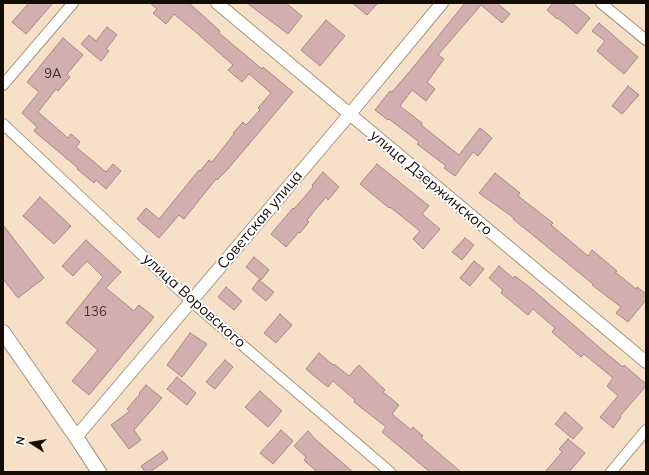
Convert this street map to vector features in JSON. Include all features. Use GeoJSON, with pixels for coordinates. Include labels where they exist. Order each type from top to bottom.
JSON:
{"type":"FeatureCollection","features":[{"type":"Feature","properties":{"kind":"main road"},"geometry":{"type":"LineString","coordinates":[[3,332],[106,472]]}},
{"type":"Feature","properties":{"kind":"main road"},"geometry":{"type":"LineString","coordinates":[[78,434],[98,472]]}},
{"type":"Feature","properties":{"kind":"street"},"geometry":{"type":"LineString","coordinates":[[3,85],[73,3]]}},
{"type":"Feature","properties":{"kind":"street","name":"улица Дзержинского"},"geometry":{"type":"LineString","coordinates":[[217,3],[646,362]]}},
{"type":"Feature","properties":{"kind":"street","name":"Советская улица"},"geometry":{"type":"LineString","coordinates":[[78,434],[349,115],[442,3]]}},
{"type":"Feature","properties":{"kind":"street"},"geometry":{"type":"LineString","coordinates":[[601,3],[646,40]]}},
{"type":"Feature","properties":{"kind":"street","name":"улица Воровского"},"geometry":{"type":"LineString","coordinates":[[3,124],[191,301],[390,472]]}},
{"type":"Feature","properties":{"kind":"street"},"geometry":{"type":"LineString","coordinates":[[611,472],[646,430]]}},
{"type":"Feature","properties":{"kind":"building"},"geometry":{"type":"Polygon","coordinates":[[[29,3],[53,3],[26,34],[12,22],[29,3]]]}},
{"type":"Feature","properties":{"kind":"building"},"geometry":{"type":"Polygon","coordinates":[[[150,3],[189,3],[220,31],[219,33],[262,69],[263,67],[293,92],[227,170],[217,180],[216,179],[184,219],[179,215],[159,238],[137,219],[146,208],[159,219],[199,170],[200,171],[209,160],[212,162],[243,122],[246,125],[260,110],[258,108],[271,93],[249,74],[242,82],[228,70],[233,65],[198,34],[174,14],[166,24],[153,13],[157,9],[150,3]]]}},
{"type":"Feature","properties":{"kind":"building"},"geometry":{"type":"Polygon","coordinates":[[[247,3],[286,3],[302,16],[288,34],[247,3]]]}},
{"type":"Feature","properties":{"kind":"building"},"geometry":{"type":"Polygon","coordinates":[[[352,3],[378,3],[367,15],[352,3]]]}},
{"type":"Feature","properties":{"kind":"building"},"geometry":{"type":"Polygon","coordinates":[[[465,3],[497,3],[510,14],[502,23],[481,5],[438,55],[444,59],[427,82],[435,89],[426,101],[412,90],[400,106],[459,155],[480,128],[492,138],[478,156],[473,152],[455,176],[444,168],[446,166],[417,144],[419,142],[375,110],[390,91],[392,92],[411,70],[465,3]]]}},
{"type":"Feature","properties":{"kind":"building"},"geometry":{"type":"Polygon","coordinates":[[[553,3],[572,3],[590,18],[577,34],[547,10],[553,3]]]}},
{"type":"Feature","properties":{"kind":"building"},"geometry":{"type":"Polygon","coordinates":[[[326,20],[345,36],[320,66],[301,50],[326,20]]]}},
{"type":"Feature","properties":{"kind":"building"},"geometry":{"type":"Polygon","coordinates":[[[599,23],[638,57],[624,74],[597,51],[605,41],[592,31],[599,23]]]}},
{"type":"Feature","properties":{"kind":"building"},"geometry":{"type":"Polygon","coordinates":[[[107,27],[117,35],[106,49],[109,51],[101,61],[81,44],[89,35],[96,41],[107,27]]]}},
{"type":"Feature","properties":{"kind":"building"},"geometry":{"type":"Polygon","coordinates":[[[63,38],[83,55],[67,74],[70,77],[58,91],[56,89],[38,112],[68,138],[71,134],[80,142],[76,147],[106,172],[113,164],[121,171],[106,189],[96,180],[94,183],[34,131],[37,127],[22,113],[39,92],[27,82],[63,38]]]}},
{"type":"Feature","properties":{"kind":"building"},"geometry":{"type":"Polygon","coordinates":[[[628,86],[639,95],[622,114],[612,106],[628,86]]]}},
{"type":"Feature","properties":{"kind":"building"},"geometry":{"type":"Polygon","coordinates":[[[377,164],[429,206],[422,214],[440,229],[423,249],[413,239],[420,231],[360,184],[377,164]]]}},
{"type":"Feature","properties":{"kind":"building"},"geometry":{"type":"Polygon","coordinates":[[[323,172],[339,187],[328,200],[326,197],[307,220],[309,222],[286,247],[271,234],[313,187],[312,185],[323,172]]]}},
{"type":"Feature","properties":{"kind":"building"},"geometry":{"type":"Polygon","coordinates":[[[495,173],[520,193],[518,196],[553,223],[551,225],[588,256],[592,250],[617,271],[615,272],[636,289],[637,287],[646,294],[646,300],[628,322],[616,313],[621,307],[592,285],[593,284],[513,219],[514,218],[479,193],[495,173]]]}},
{"type":"Feature","properties":{"kind":"building"},"geometry":{"type":"Polygon","coordinates":[[[40,197],[71,226],[54,244],[23,216],[40,197]]]}},
{"type":"Feature","properties":{"kind":"building"},"geometry":{"type":"Polygon","coordinates":[[[3,225],[44,278],[18,298],[3,279],[3,225]]]}},
{"type":"Feature","properties":{"kind":"building"},"geometry":{"type":"Polygon","coordinates":[[[465,238],[474,245],[462,260],[452,252],[465,238]]]}},
{"type":"Feature","properties":{"kind":"building"},"geometry":{"type":"Polygon","coordinates":[[[86,240],[121,272],[106,288],[134,311],[139,305],[154,317],[89,395],[72,381],[98,350],[66,323],[103,277],[87,261],[73,276],[62,266],[86,240]]]}},
{"type":"Feature","properties":{"kind":"building"},"geometry":{"type":"Polygon","coordinates":[[[254,257],[269,270],[261,280],[246,267],[254,257]]]}},
{"type":"Feature","properties":{"kind":"building"},"geometry":{"type":"Polygon","coordinates":[[[474,261],[484,269],[470,286],[460,278],[474,261]]]}},
{"type":"Feature","properties":{"kind":"building"},"geometry":{"type":"Polygon","coordinates":[[[499,266],[513,278],[515,276],[532,289],[607,354],[623,367],[624,365],[646,384],[646,386],[620,416],[621,417],[613,428],[600,417],[618,396],[607,386],[613,378],[584,354],[581,357],[552,332],[555,328],[533,309],[528,315],[501,293],[503,290],[489,278],[499,266]]]}},
{"type":"Feature","properties":{"kind":"building"},"geometry":{"type":"Polygon","coordinates":[[[259,280],[274,292],[266,301],[252,289],[259,280]]]}},
{"type":"Feature","properties":{"kind":"building"},"geometry":{"type":"Polygon","coordinates":[[[226,287],[242,301],[234,310],[218,297],[226,287]]]}},
{"type":"Feature","properties":{"kind":"building"},"geometry":{"type":"Polygon","coordinates":[[[280,314],[292,325],[276,343],[264,333],[280,314]]]}},
{"type":"Feature","properties":{"kind":"building"},"geometry":{"type":"Polygon","coordinates":[[[190,333],[207,344],[182,377],[167,365],[190,333]]]}},
{"type":"Feature","properties":{"kind":"building"},"geometry":{"type":"Polygon","coordinates":[[[319,353],[349,376],[359,365],[385,390],[383,392],[399,405],[392,414],[411,430],[413,427],[423,436],[421,438],[461,472],[430,472],[382,432],[386,427],[354,402],[355,400],[333,381],[328,387],[313,375],[306,369],[319,353]]]}},
{"type":"Feature","properties":{"kind":"building"},"geometry":{"type":"Polygon","coordinates":[[[225,360],[233,367],[215,389],[206,382],[225,360]]]}},
{"type":"Feature","properties":{"kind":"building"},"geometry":{"type":"Polygon","coordinates":[[[177,377],[196,393],[187,405],[167,389],[177,377]]]}},
{"type":"Feature","properties":{"kind":"building"},"geometry":{"type":"Polygon","coordinates":[[[146,385],[162,398],[134,430],[141,440],[129,449],[111,425],[130,411],[127,409],[146,385]]]}},
{"type":"Feature","properties":{"kind":"building"},"geometry":{"type":"Polygon","coordinates":[[[260,391],[282,411],[268,427],[245,407],[260,391]]]}},
{"type":"Feature","properties":{"kind":"building"},"geometry":{"type":"Polygon","coordinates":[[[565,412],[583,428],[573,439],[555,424],[565,412]]]}},
{"type":"Feature","properties":{"kind":"building"},"geometry":{"type":"Polygon","coordinates":[[[281,430],[293,441],[273,464],[260,453],[281,430]]]}},
{"type":"Feature","properties":{"kind":"building"},"geometry":{"type":"Polygon","coordinates":[[[308,431],[353,472],[317,472],[304,460],[306,457],[294,446],[308,431]]]}},
{"type":"Feature","properties":{"kind":"building"},"geometry":{"type":"Polygon","coordinates":[[[568,439],[585,453],[569,472],[545,472],[562,452],[559,449],[568,439]]]}},
{"type":"Feature","properties":{"kind":"building"},"geometry":{"type":"Polygon","coordinates":[[[163,451],[168,459],[150,472],[145,472],[141,466],[163,451]]]}}]}
